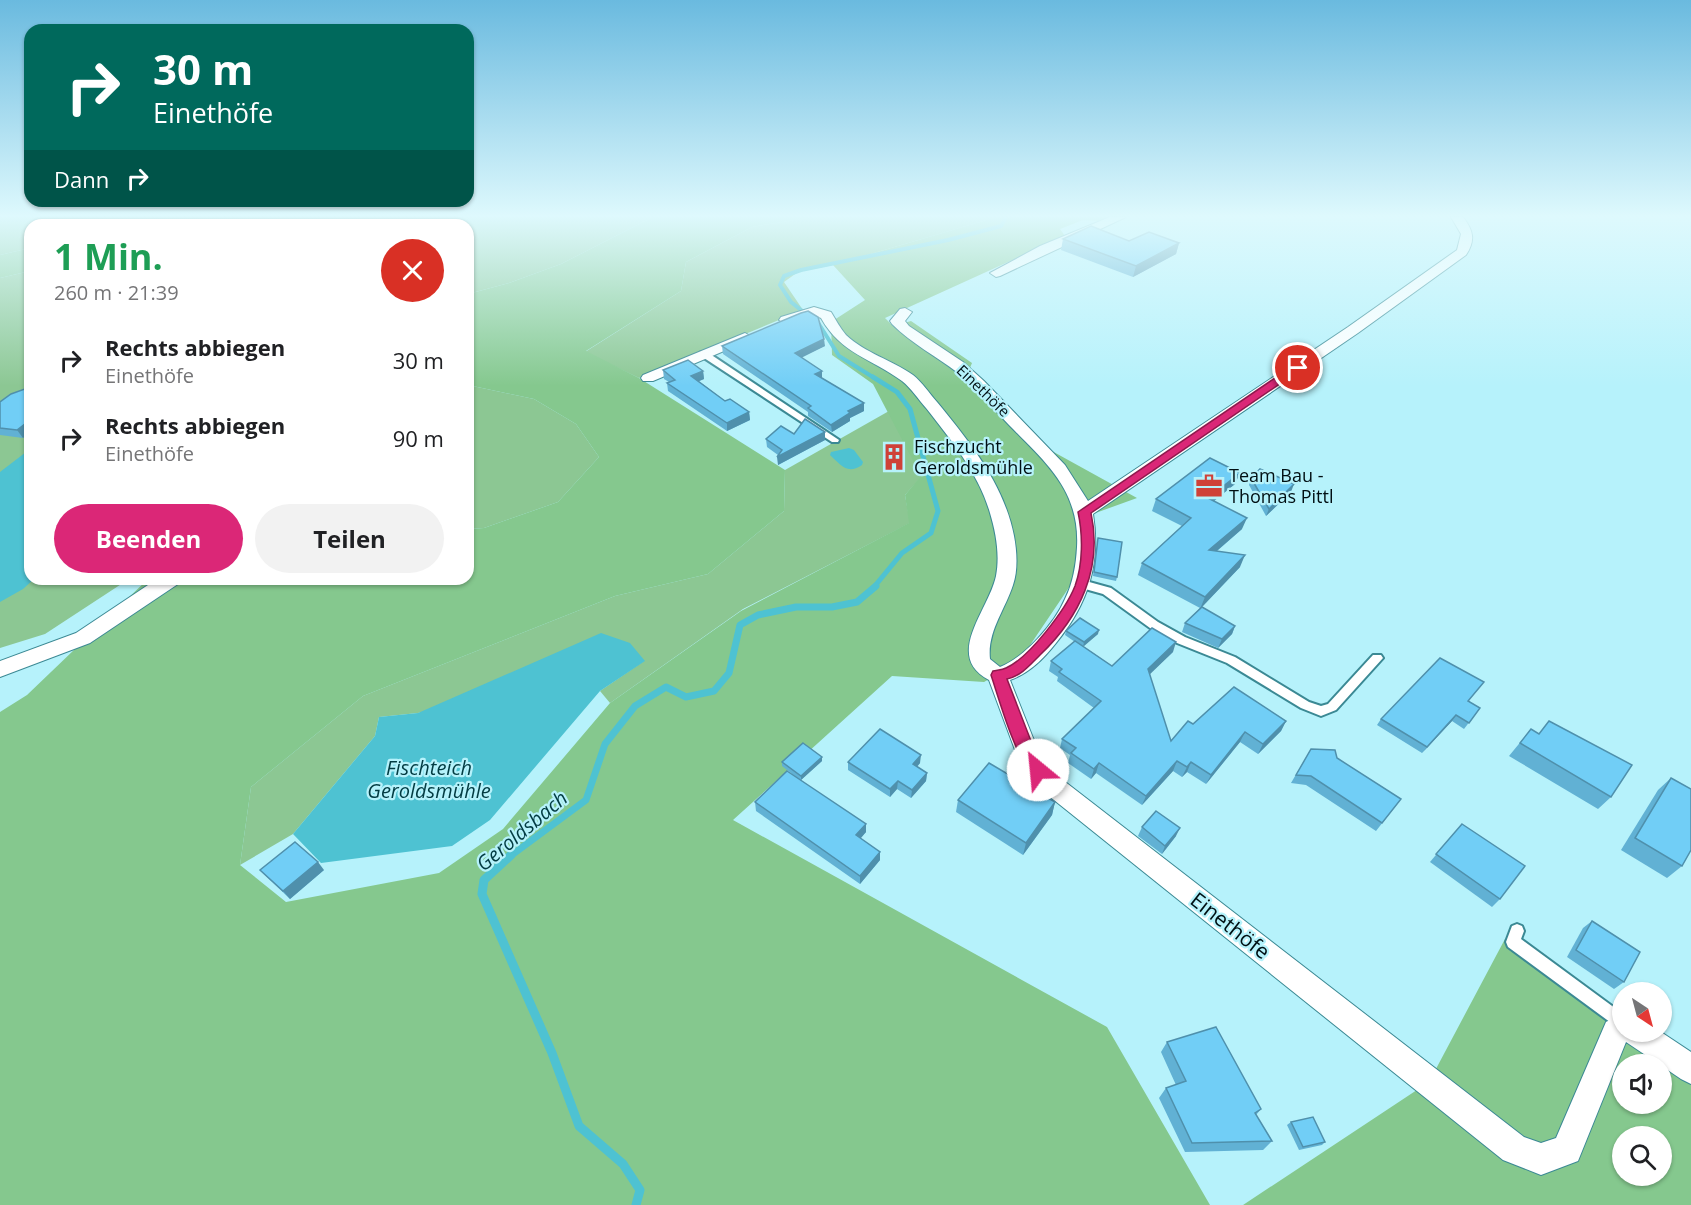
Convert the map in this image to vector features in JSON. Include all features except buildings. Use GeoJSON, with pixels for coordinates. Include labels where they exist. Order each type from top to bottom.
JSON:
{"type":"FeatureCollection","features":[{"type":"Feature","properties":{"kind":"street"},"geometry":{"type":"LineString","coordinates":[[1084,512],[1353,330],[1432,273]]}},
{"type":"Feature","properties":{"kind":"street","name":"Einethöfe"},"geometry":{"type":"LineString","coordinates":[[905,312],[897,321],[908,333],[940,352],[967,374],[1065,474],[1082,503],[1088,532],[1082,584],[1072,607],[1049,639],[1018,668],[1008,674],[998,675],[1029,758],[1047,782],[1515,1149],[1541,1159],[1567,1150],[1612,1042]]}},
{"type":"Feature","properties":{"kind":"street"},"geometry":{"type":"LineString","coordinates":[[776,324],[805,313],[826,315],[839,337],[852,348],[899,371],[910,380],[964,446],[988,488],[1004,526],[1007,571],[1002,590],[981,634],[978,654],[982,666],[990,673],[998,675]]}},
{"type":"Feature","properties":{"kind":"street"},"geometry":{"type":"LineString","coordinates":[[648,378],[756,333]]}},
{"type":"Feature","properties":{"kind":"street"},"geometry":{"type":"LineString","coordinates":[[0,669],[83,638],[162,585]]}},
{"type":"Feature","properties":{"kind":"street"},"geometry":{"type":"LineString","coordinates":[[1651,1042],[1691,1069]]}},
{"type":"Feature","properties":{"kind":"lane"},"geometry":{"type":"LineString","coordinates":[[704,354],[835,440]]}},
{"type":"Feature","properties":{"kind":"lane"},"geometry":{"type":"LineString","coordinates":[[1082,584],[1107,591],[1154,625],[1181,640],[1231,660],[1305,705],[1321,711],[1332,707],[1377,658]]}},
{"type":"Feature","properties":{"kind":"lane"},"geometry":{"type":"LineString","coordinates":[[1517,931],[1514,942],[1612,1017]]}},
{"type":"Feature","properties":{"kind":"green space"},"geometry":{"type":"Polygon","coordinates":[[[0,273],[20,273],[0,278],[0,273]]]}},
{"type":"Feature","properties":{"kind":"green space"},"geometry":{"type":"Polygon","coordinates":[[[24,273],[24,585],[120,585],[45,634],[0,648],[0,278],[24,273]]]}},
{"type":"Feature","properties":{"kind":"green space"},"geometry":{"type":"Polygon","coordinates":[[[474,273],[536,273],[474,292],[474,273]]]}},
{"type":"Feature","properties":{"kind":"green space"},"geometry":{"type":"Polygon","coordinates":[[[536,273],[684,273],[681,291],[586,351],[639,378],[785,470],[784,511],[708,574],[615,596],[363,696],[251,787],[240,865],[286,902],[439,873],[503,829],[610,703],[741,611],[909,523],[905,495],[921,476],[873,384],[832,355],[831,322],[865,300],[841,273],[983,273],[885,318],[893,326],[911,321],[972,363],[969,370],[1041,445],[1137,498],[1090,515],[1072,583],[1018,663],[984,682],[892,676],[733,820],[1107,1027],[1210,1205],[0,1205],[0,712],[27,695],[142,585],[474,585],[474,529],[484,528],[558,502],[599,457],[576,424],[534,399],[474,386],[474,292],[536,273]]]}},
{"type":"Feature","properties":{"kind":"green space"},"geometry":{"type":"Polygon","coordinates":[[[684,273],[796,273],[784,282],[803,310],[639,378],[585,352],[681,291],[684,273]]]}},
{"type":"Feature","properties":{"kind":"green space"},"geometry":{"type":"Polygon","coordinates":[[[474,386],[534,399],[576,424],[599,457],[558,502],[484,528],[474,529],[474,386]]]}},
{"type":"Feature","properties":{"kind":"green space"},"geometry":{"type":"Polygon","coordinates":[[[889,411],[922,476],[905,495],[910,523],[743,609],[610,703],[600,691],[644,661],[418,713],[379,717],[375,736],[293,834],[240,865],[251,787],[363,696],[615,596],[708,574],[784,511],[785,470],[889,411]]]}},
{"type":"Feature","properties":{"kind":"green space"},"geometry":{"type":"Polygon","coordinates":[[[1505,939],[1612,1016],[1612,1042],[1640,1042],[1659,1054],[1612,1054],[1612,1114],[1672,1114],[1672,1062],[1691,1073],[1691,1205],[1243,1205],[1429,1082],[1505,939]]]}},
{"type":"Feature","properties":{"kind":"water"},"geometry":{"type":"Polygon","coordinates":[[[849,448],[854,450],[863,462],[857,468],[844,468],[830,455],[831,452],[849,448]]]}},
{"type":"Feature","properties":{"kind":"water"},"geometry":{"type":"Polygon","coordinates":[[[24,454],[24,585],[27,585],[0,602],[0,472],[24,454]]]}},
{"type":"Feature","properties":{"kind":"water","name":"Fischteich Geroldsmühle"},"geometry":{"type":"Polygon","coordinates":[[[601,633],[630,643],[645,661],[600,691],[490,820],[452,846],[321,863],[293,834],[375,736],[379,717],[418,713],[601,633]]]}},
{"type":"Feature","properties":{"kind":"waterway","name":"Geroldsbach"},"geometry":{"type":"LineString","coordinates":[[792,273],[784,276],[780,285],[791,302],[806,314]]}},
{"type":"Feature","properties":{"kind":"waterway","name":"Geroldsbach"},"geometry":{"type":"LineString","coordinates":[[817,321],[839,356],[876,379]]}},
{"type":"Feature","properties":{"kind":"waterway","name":"Geroldsbach"},"geometry":{"type":"LineString","coordinates":[[873,377],[897,392],[910,409],[938,511],[931,533],[902,553],[874,587]]}},
{"type":"Feature","properties":{"kind":"waterway","name":"Geroldsbach"},"geometry":{"type":"LineString","coordinates":[[509,857],[586,800],[605,744],[635,706],[666,687],[686,697],[714,691],[729,673],[740,625],[758,615],[796,607],[832,607],[857,602],[876,586]]}},
{"type":"Feature","properties":{"kind":"waterway","name":"Geroldsbach"},"geometry":{"type":"LineString","coordinates":[[511,855],[484,880],[482,894],[552,1053],[579,1126],[623,1164],[640,1190],[636,1205]]}},
{"type":"Feature","properties":{"kind":"place","name":"Fischzucht Geroldsmühle"},"geometry":{"type":"Point","coordinates":[894,457]}},
{"type":"Feature","properties":{"kind":"place","name":"Team Bau - Thomas Pittl"},"geometry":{"type":"Point","coordinates":[1209,486]}},
{"type":"Feature","properties":{"kind":"route"},"geometry":{"type":"LineString","coordinates":[[1038,770],[1029,758],[998,675],[1008,674],[1018,668],[1049,639],[1072,607],[1082,584],[1085,562],[1088,532],[1084,512],[1298,368]]}}]}
